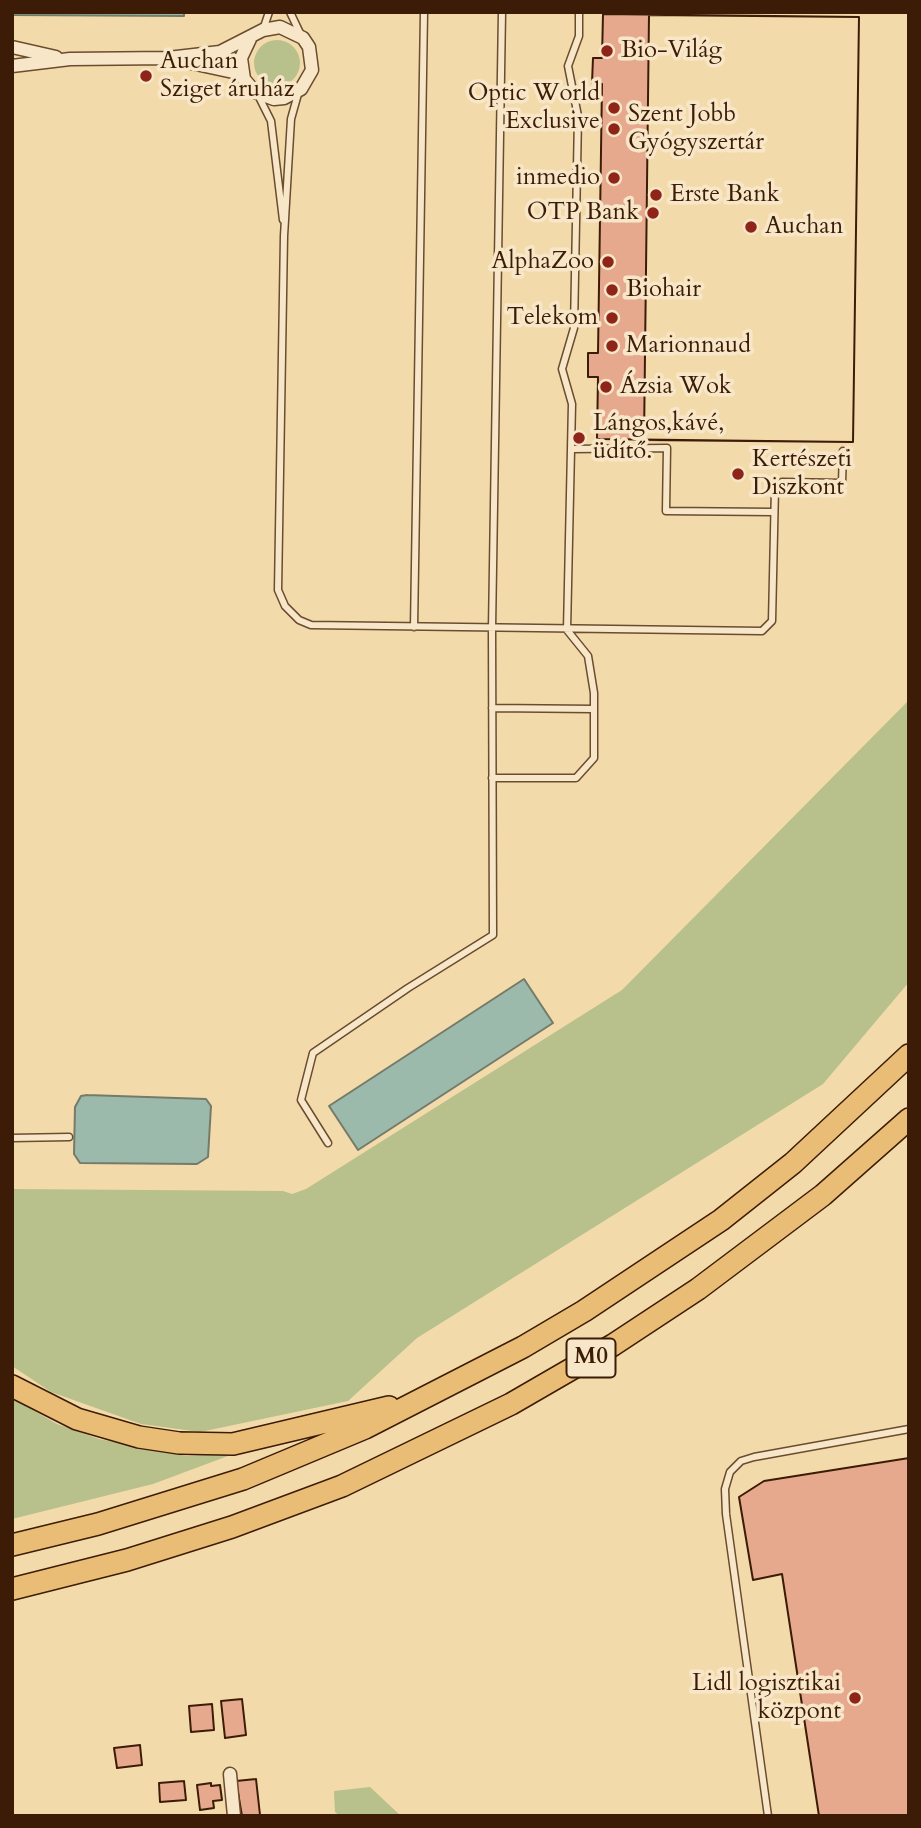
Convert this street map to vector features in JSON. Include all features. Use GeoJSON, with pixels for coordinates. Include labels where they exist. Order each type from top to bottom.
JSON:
{"type":"FeatureCollection","features":[{"type":"Feature","properties":{"kind":"highway","name":"M0"},"geometry":{"type":"LineString","coordinates":[[12,1545],[98,1524],[243,1479],[365,1428],[429,1397],[584,1311],[721,1220],[793,1163],[909,1055]]}},
{"type":"Feature","properties":{"kind":"highway","name":"M0"},"geometry":{"type":"LineString","coordinates":[[12,1589],[127,1560],[232,1527],[342,1486],[511,1404],[612,1345],[698,1289],[823,1195],[909,1119]]}},
{"type":"Feature","properties":{"kind":"highway"},"geometry":{"type":"LineString","coordinates":[[12,1386],[77,1419],[115,1431],[179,1443],[202,1444],[233,1444],[429,1397]]}},
{"type":"Feature","properties":{"kind":"street"},"geometry":{"type":"LineString","coordinates":[[12,66],[70,60],[167,58],[228,50],[263,30],[288,29],[303,38],[312,58],[312,70],[301,89],[284,98],[264,97],[255,92],[244,79],[218,67],[167,58]]}},
{"type":"Feature","properties":{"kind":"street"},"geometry":{"type":"LineString","coordinates":[[244,79],[241,58],[250,39]]}},
{"type":"Feature","properties":{"kind":"street"},"geometry":{"type":"LineString","coordinates":[[12,47],[70,60]]}},
{"type":"Feature","properties":{"kind":"street"},"geometry":{"type":"LineString","coordinates":[[230,1773],[234,1816]]}},
{"type":"Feature","properties":{"kind":"lane"},"geometry":{"type":"LineString","coordinates":[[263,30],[269,12]]}},
{"type":"Feature","properties":{"kind":"lane"},"geometry":{"type":"LineString","coordinates":[[290,12],[303,38]]}},
{"type":"Feature","properties":{"kind":"lane"},"geometry":{"type":"LineString","coordinates":[[414,627],[424,12]]}},
{"type":"Feature","properties":{"kind":"lane"},"geometry":{"type":"LineString","coordinates":[[328,1143],[302,1100],[313,1053],[493,934],[492,628],[502,12]]}},
{"type":"Feature","properties":{"kind":"lane"},"geometry":{"type":"LineString","coordinates":[[492,778],[576,778],[594,758],[594,709],[588,656],[567,630],[571,396],[562,369],[573,328],[578,116],[568,66],[579,36],[579,12]]}},
{"type":"Feature","properties":{"kind":"lane"},"geometry":{"type":"LineString","coordinates":[[301,89],[290,119],[278,590],[285,606],[299,620],[311,625],[762,632],[772,621],[777,483],[842,483],[843,451]]}},
{"type":"Feature","properties":{"kind":"lane"},"geometry":{"type":"LineString","coordinates":[[255,92],[271,121],[285,236]]}},
{"type":"Feature","properties":{"kind":"lane"},"geometry":{"type":"LineString","coordinates":[[571,449],[667,448],[666,511],[774,512]]}},
{"type":"Feature","properties":{"kind":"lane"},"geometry":{"type":"LineString","coordinates":[[492,708],[594,709]]}},
{"type":"Feature","properties":{"kind":"lane"},"geometry":{"type":"LineString","coordinates":[[12,1138],[69,1138]]}},
{"type":"Feature","properties":{"kind":"lane"},"geometry":{"type":"LineString","coordinates":[[768,1816],[726,1514],[725,1489],[730,1472],[741,1461],[754,1457],[909,1429]]}},
{"type":"Feature","properties":{"kind":"green space"},"geometry":{"type":"Polygon","coordinates":[[[277,40],[294,46],[300,63],[294,80],[277,86],[260,80],[254,63],[260,46],[277,40]]]}},
{"type":"Feature","properties":{"kind":"green space"},"geometry":{"type":"Polygon","coordinates":[[[909,700],[909,982],[823,1084],[417,1338],[348,1401],[200,1432],[141,1424],[51,1392],[12,1366],[12,1189],[283,1191],[292,1194],[306,1189],[622,990],[909,700]]]}},
{"type":"Feature","properties":{"kind":"green space"},"geometry":{"type":"Polygon","coordinates":[[[12,1398],[57,1424],[99,1439],[186,1456],[236,1453],[153,1484],[12,1519],[12,1398]]]}},
{"type":"Feature","properties":{"kind":"green space"},"geometry":{"type":"Polygon","coordinates":[[[370,1787],[401,1816],[340,1816],[335,1812],[334,1791],[370,1787]]]}},
{"type":"Feature","properties":{"kind":"shaded area"},"geometry":{"type":"Polygon","coordinates":[[[12,12],[184,12],[184,16],[12,15],[12,12]]]}},
{"type":"Feature","properties":{"kind":"shaded area"},"geometry":{"type":"Polygon","coordinates":[[[524,979],[553,1023],[358,1150],[329,1106],[524,979]]]}},
{"type":"Feature","properties":{"kind":"shaded area"},"geometry":{"type":"Polygon","coordinates":[[[81,1096],[206,1099],[211,1106],[208,1157],[197,1164],[80,1163],[74,1154],[75,1107],[81,1096]]]}},
{"type":"Feature","properties":{"kind":"building","name":"Auchan"},"geometry":{"type":"Polygon","coordinates":[[[603,14],[859,17],[853,442],[597,439],[598,377],[588,377],[588,353],[598,353],[602,84],[592,83],[593,58],[602,58],[603,14]]]}},
{"type":"Feature","properties":{"kind":"building","name":"Auchan"},"geometry":{"type":"Polygon","coordinates":[[[649,15],[859,17],[853,442],[644,440],[649,15]]]}},
{"type":"Feature","properties":{"kind":"building","name":"Lidl logisztikai központ"},"geometry":{"type":"Polygon","coordinates":[[[909,1458],[909,1816],[819,1816],[782,1574],[753,1580],[739,1497],[764,1481],[909,1458]]]}},
{"type":"Feature","properties":{"kind":"building"},"geometry":{"type":"Polygon","coordinates":[[[242,1699],[246,1735],[225,1738],[221,1701],[242,1699]]]}},
{"type":"Feature","properties":{"kind":"building"},"geometry":{"type":"Polygon","coordinates":[[[212,1704],[214,1730],[191,1732],[189,1706],[212,1704]]]}},
{"type":"Feature","properties":{"kind":"building"},"geometry":{"type":"Polygon","coordinates":[[[140,1745],[142,1765],[117,1768],[114,1748],[140,1745]]]}},
{"type":"Feature","properties":{"kind":"building"},"geometry":{"type":"Polygon","coordinates":[[[256,1779],[260,1815],[242,1816],[236,1781],[256,1779]]]}},
{"type":"Feature","properties":{"kind":"building"},"geometry":{"type":"Polygon","coordinates":[[[184,1781],[186,1800],[160,1802],[159,1783],[184,1781]]]}},
{"type":"Feature","properties":{"kind":"building"},"geometry":{"type":"Polygon","coordinates":[[[211,1783],[211,1786],[220,1785],[222,1800],[213,1801],[214,1808],[200,1810],[197,1785],[211,1783]]]}},
{"type":"Feature","properties":{"kind":"place","name":"Bio-Világ"},"geometry":{"type":"Point","coordinates":[607,51]}},
{"type":"Feature","properties":{"kind":"place","name":"Auchan Sziget áruház"},"geometry":{"type":"Point","coordinates":[146,76]}},
{"type":"Feature","properties":{"kind":"place","name":"Optic World Exclusive"},"geometry":{"type":"Point","coordinates":[614,108]}},
{"type":"Feature","properties":{"kind":"place","name":"Szent Jobb Gyógyszertár"},"geometry":{"type":"Point","coordinates":[614,129]}},
{"type":"Feature","properties":{"kind":"place","name":"inmedio"},"geometry":{"type":"Point","coordinates":[614,178]}},
{"type":"Feature","properties":{"kind":"place","name":"Erste Bank"},"geometry":{"type":"Point","coordinates":[656,195]}},
{"type":"Feature","properties":{"kind":"place","name":"OTP Bank"},"geometry":{"type":"Point","coordinates":[653,213]}},
{"type":"Feature","properties":{"kind":"place","name":"Auchan"},"geometry":{"type":"Point","coordinates":[751,227]}},
{"type":"Feature","properties":{"kind":"place","name":"AlphaZoo"},"geometry":{"type":"Point","coordinates":[608,262]}},
{"type":"Feature","properties":{"kind":"place","name":"Biohair"},"geometry":{"type":"Point","coordinates":[612,290]}},
{"type":"Feature","properties":{"kind":"place","name":"Telekom"},"geometry":{"type":"Point","coordinates":[612,318]}},
{"type":"Feature","properties":{"kind":"place","name":"Marionnaud"},"geometry":{"type":"Point","coordinates":[612,346]}},
{"type":"Feature","properties":{"kind":"place","name":"Ázsia Wok"},"geometry":{"type":"Point","coordinates":[606,387]}},
{"type":"Feature","properties":{"kind":"place","name":"Lángos,kávé, üdítő."},"geometry":{"type":"Point","coordinates":[579,438]}},
{"type":"Feature","properties":{"kind":"place","name":"Kertészeti Diszkont"},"geometry":{"type":"Point","coordinates":[738,474]}},
{"type":"Feature","properties":{"kind":"place","name":"Lidl logisztikai központ"},"geometry":{"type":"Point","coordinates":[855,1698]}}]}
